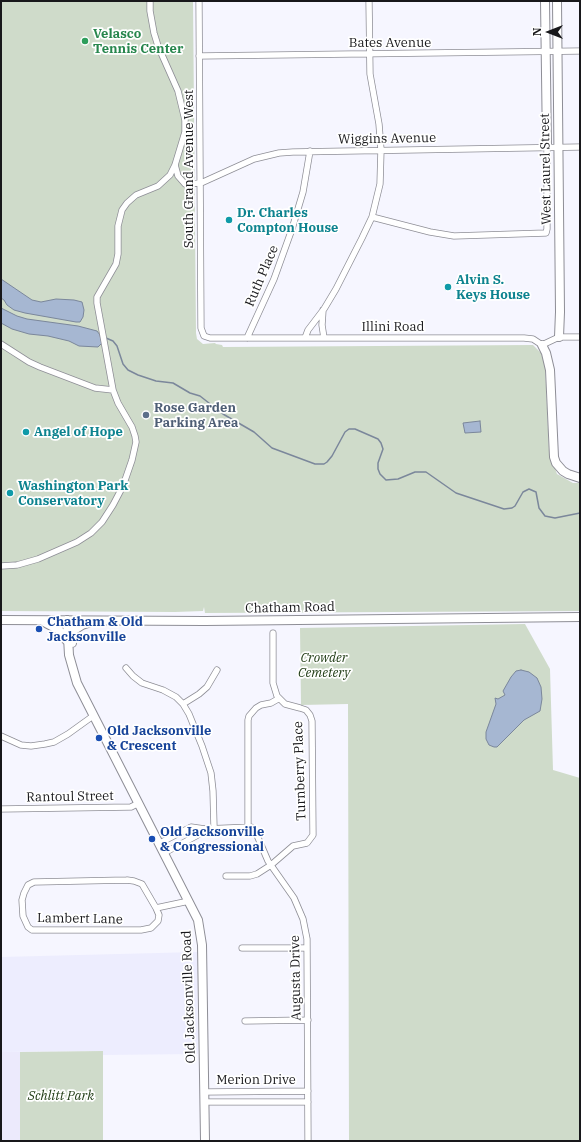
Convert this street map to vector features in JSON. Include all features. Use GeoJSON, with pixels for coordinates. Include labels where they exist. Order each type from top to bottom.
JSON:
{"type":"FeatureCollection","features":[{"type":"Feature","properties":{"kind":"street"},"geometry":{"type":"LineString","coordinates":[[1,566],[12,566],[28,563],[51,554],[91,533],[102,522],[119,495],[127,474],[136,442],[132,427],[113,390],[98,297],[116,264],[118,254],[118,226],[122,210],[136,195],[158,186],[170,175],[175,165],[184,135],[186,120],[178,91],[158,46],[154,33],[150,11],[150,1]]}},
{"type":"Feature","properties":{"kind":"street","name":"South Grand Avenue West"},"geometry":{"type":"LineString","coordinates":[[199,1],[201,328],[204,336]]}},
{"type":"Feature","properties":{"kind":"street"},"geometry":{"type":"LineString","coordinates":[[305,338],[308,330],[324,310],[353,257],[372,217],[380,184],[381,150],[379,124],[370,74],[368,1]]}},
{"type":"Feature","properties":{"kind":"street","name":"West Laurel Street"},"geometry":{"type":"LineString","coordinates":[[372,217],[430,232],[454,236],[546,233],[548,229],[545,1]]}},
{"type":"Feature","properties":{"kind":"street","name":"West Laurel Street"},"geometry":{"type":"LineString","coordinates":[[557,1],[559,337]]}},
{"type":"Feature","properties":{"kind":"street","name":"Bates Avenue"},"geometry":{"type":"LineString","coordinates":[[199,56],[580,51]]}},
{"type":"Feature","properties":{"kind":"street","name":"Wiggins Avenue"},"geometry":{"type":"LineString","coordinates":[[200,183],[254,159],[279,153],[310,150],[580,147]]}},
{"type":"Feature","properties":{"kind":"street","name":"Ruth Place"},"geometry":{"type":"LineString","coordinates":[[247,338],[274,279],[292,229],[303,192],[310,150]]}},
{"type":"Feature","properties":{"kind":"street"},"geometry":{"type":"LineString","coordinates":[[175,165],[178,176],[185,184],[200,183]]}},
{"type":"Feature","properties":{"kind":"street"},"geometry":{"type":"LineString","coordinates":[[324,310],[322,325],[324,338]]}},
{"type":"Feature","properties":{"kind":"street","name":"Illini Road"},"geometry":{"type":"LineString","coordinates":[[204,336],[210,338],[524,338],[533,339],[542,345]]}},
{"type":"Feature","properties":{"kind":"street"},"geometry":{"type":"LineString","coordinates":[[580,337],[559,337],[542,345],[546,353],[550,370],[554,458],[556,463],[563,471],[580,478]]}},
{"type":"Feature","properties":{"kind":"street"},"geometry":{"type":"LineString","coordinates":[[1,344],[29,362],[40,367],[95,388],[113,390]]}},
{"type":"Feature","properties":{"kind":"street","name":"Chatham Road"},"geometry":{"type":"LineString","coordinates":[[1,620],[205,622],[580,617]]}},
{"type":"Feature","properties":{"kind":"street"},"geometry":{"type":"LineString","coordinates":[[40,620],[60,631],[68,643]]}},
{"type":"Feature","properties":{"kind":"street","name":"Old Jacksonville Road"},"geometry":{"type":"LineString","coordinates":[[67,620],[70,662],[77,683],[198,920],[202,945],[205,1141]]}},
{"type":"Feature","properties":{"kind":"street"},"geometry":{"type":"LineString","coordinates":[[73,672],[73,633],[76,628],[95,620]]}},
{"type":"Feature","properties":{"kind":"street"},"geometry":{"type":"LineString","coordinates":[[160,843],[191,827],[251,828],[248,720],[249,716],[256,708],[278,699],[273,683],[273,632]]}},
{"type":"Feature","properties":{"kind":"street"},"geometry":{"type":"LineString","coordinates":[[126,668],[142,683],[169,693],[183,704],[189,714],[211,773],[214,827]]}},
{"type":"Feature","properties":{"kind":"street"},"geometry":{"type":"LineString","coordinates":[[183,704],[207,687],[217,670]]}},
{"type":"Feature","properties":{"kind":"street","name":"Turnberry Place"},"geometry":{"type":"LineString","coordinates":[[271,865],[293,846],[309,841],[313,835],[312,721],[306,710],[285,704],[278,699]]}},
{"type":"Feature","properties":{"kind":"street"},"geometry":{"type":"LineString","coordinates":[[1,736],[21,745],[31,746],[45,744],[54,742],[68,734],[93,716]]}},
{"type":"Feature","properties":{"kind":"street","name":"Rantoul Street"},"geometry":{"type":"LineString","coordinates":[[1,809],[131,807],[139,803]]}},
{"type":"Feature","properties":{"kind":"street"},"geometry":{"type":"LineString","coordinates":[[164,853],[196,836],[205,828]]}},
{"type":"Feature","properties":{"kind":"street","name":"Augusta Drive"},"geometry":{"type":"LineString","coordinates":[[251,828],[264,854],[290,891],[299,908],[306,930],[308,1141]]}},
{"type":"Feature","properties":{"kind":"street"},"geometry":{"type":"LineString","coordinates":[[226,876],[250,876],[257,874],[271,865]]}},
{"type":"Feature","properties":{"kind":"street","name":"Lambert Lane"},"geometry":{"type":"LineString","coordinates":[[127,880],[142,884],[156,908],[159,916],[158,921],[155,925],[146,930],[32,930],[26,923],[23,916],[22,900],[25,889],[34,882],[127,880]]}},
{"type":"Feature","properties":{"kind":"street"},"geometry":{"type":"LineString","coordinates":[[156,908],[189,901]]}},
{"type":"Feature","properties":{"kind":"street"},"geometry":{"type":"LineString","coordinates":[[242,948],[307,948]]}},
{"type":"Feature","properties":{"kind":"street"},"geometry":{"type":"LineString","coordinates":[[245,1021],[308,1020]]}},
{"type":"Feature","properties":{"kind":"street"},"geometry":{"type":"LineString","coordinates":[[255,1102],[256,1091]]}},
{"type":"Feature","properties":{"kind":"street","name":"Merion Drive"},"geometry":{"type":"LineString","coordinates":[[204,1092],[308,1091]]}},
{"type":"Feature","properties":{"kind":"street","name":"Merion Drive"},"geometry":{"type":"LineString","coordinates":[[204,1102],[308,1102]]}},
{"type":"Feature","properties":{"kind":"shaded area"},"geometry":{"type":"Polygon","coordinates":[[[197,952],[198,1054],[103,1055],[102,1051],[1,1052],[1,957],[197,952]]]}},
{"type":"Feature","properties":{"kind":"shaded area"},"geometry":{"type":"Polygon","coordinates":[[[1,1052],[20,1052],[20,1141],[1,1141],[1,1052]]]}},
{"type":"Feature","properties":{"kind":"green space"},"geometry":{"type":"Polygon","coordinates":[[[1,1],[193,1],[196,333],[197,339],[203,344],[215,343],[222,345],[223,347],[533,345],[541,353],[545,365],[549,451],[557,474],[573,483],[580,483],[580,611],[205,613],[204,607],[203,611],[175,612],[1,611],[1,1]]]}},
{"type":"Feature","properties":{"kind":"green space","name":"Crowder Cemetery"},"geometry":{"type":"Polygon","coordinates":[[[525,624],[550,669],[553,770],[580,778],[580,1141],[349,1141],[348,704],[301,705],[300,628],[525,624]]]}},
{"type":"Feature","properties":{"kind":"green space","name":"Schlitt Park"},"geometry":{"type":"Polygon","coordinates":[[[103,1051],[103,1141],[20,1141],[20,1052],[103,1051]]]}},
{"type":"Feature","properties":{"kind":"water"},"geometry":{"type":"Polygon","coordinates":[[[1,279],[32,300],[41,302],[56,299],[82,302],[84,310],[83,317],[80,322],[76,322],[14,310],[1,298],[1,279]]]}},
{"type":"Feature","properties":{"kind":"water"},"geometry":{"type":"Polygon","coordinates":[[[1,308],[27,319],[78,326],[97,331],[100,335],[102,343],[98,347],[79,346],[69,341],[48,336],[29,334],[12,329],[1,323],[1,308]]]}},
{"type":"Feature","properties":{"kind":"water"},"geometry":{"type":"Polygon","coordinates":[[[480,421],[481,432],[465,433],[463,423],[480,421]]]}},
{"type":"Feature","properties":{"kind":"water"},"geometry":{"type":"Polygon","coordinates":[[[521,670],[529,672],[537,678],[541,687],[542,699],[540,711],[524,720],[497,747],[494,747],[489,745],[486,739],[486,732],[496,704],[495,698],[498,699],[505,695],[503,691],[511,677],[516,671],[521,670]]]}},
{"type":"Feature","properties":{"kind":"waterway"},"geometry":{"type":"LineString","coordinates":[[106,338],[113,341],[117,346],[123,364],[128,370],[156,381],[173,383],[190,393],[200,396],[223,414],[254,432],[272,448],[315,464],[324,464],[327,462],[332,456],[345,432],[349,429],[355,429],[378,439],[381,443],[383,449],[378,463],[378,469],[380,474],[386,480],[398,479],[415,472],[426,472],[456,493],[504,509],[515,506],[523,492],[529,489],[536,492],[539,508],[545,516],[555,518],[580,513]]}},
{"type":"Feature","properties":{"kind":"place","name":"Velasco Tennis Center"},"geometry":{"type":"Point","coordinates":[85,41]}},
{"type":"Feature","properties":{"kind":"place","name":"Dr. Charles Compton House"},"geometry":{"type":"Point","coordinates":[229,220]}},
{"type":"Feature","properties":{"kind":"place","name":"Alvin S. Keys House"},"geometry":{"type":"Point","coordinates":[448,287]}},
{"type":"Feature","properties":{"kind":"place","name":"Rose Garden Parking Area"},"geometry":{"type":"Point","coordinates":[146,415]}},
{"type":"Feature","properties":{"kind":"place","name":"Angel of Hope"},"geometry":{"type":"Point","coordinates":[26,432]}},
{"type":"Feature","properties":{"kind":"place","name":"Washington Park Conservatory"},"geometry":{"type":"Point","coordinates":[10,493]}},
{"type":"Feature","properties":{"kind":"place","name":"Chatham & Old Jacksonville"},"geometry":{"type":"Point","coordinates":[39,629]}},
{"type":"Feature","properties":{"kind":"place","name":"Old Jacksonville & Crescent"},"geometry":{"type":"Point","coordinates":[99,738]}},
{"type":"Feature","properties":{"kind":"place","name":"Old Jacksonville & Congressional"},"geometry":{"type":"Point","coordinates":[152,839]}}]}
